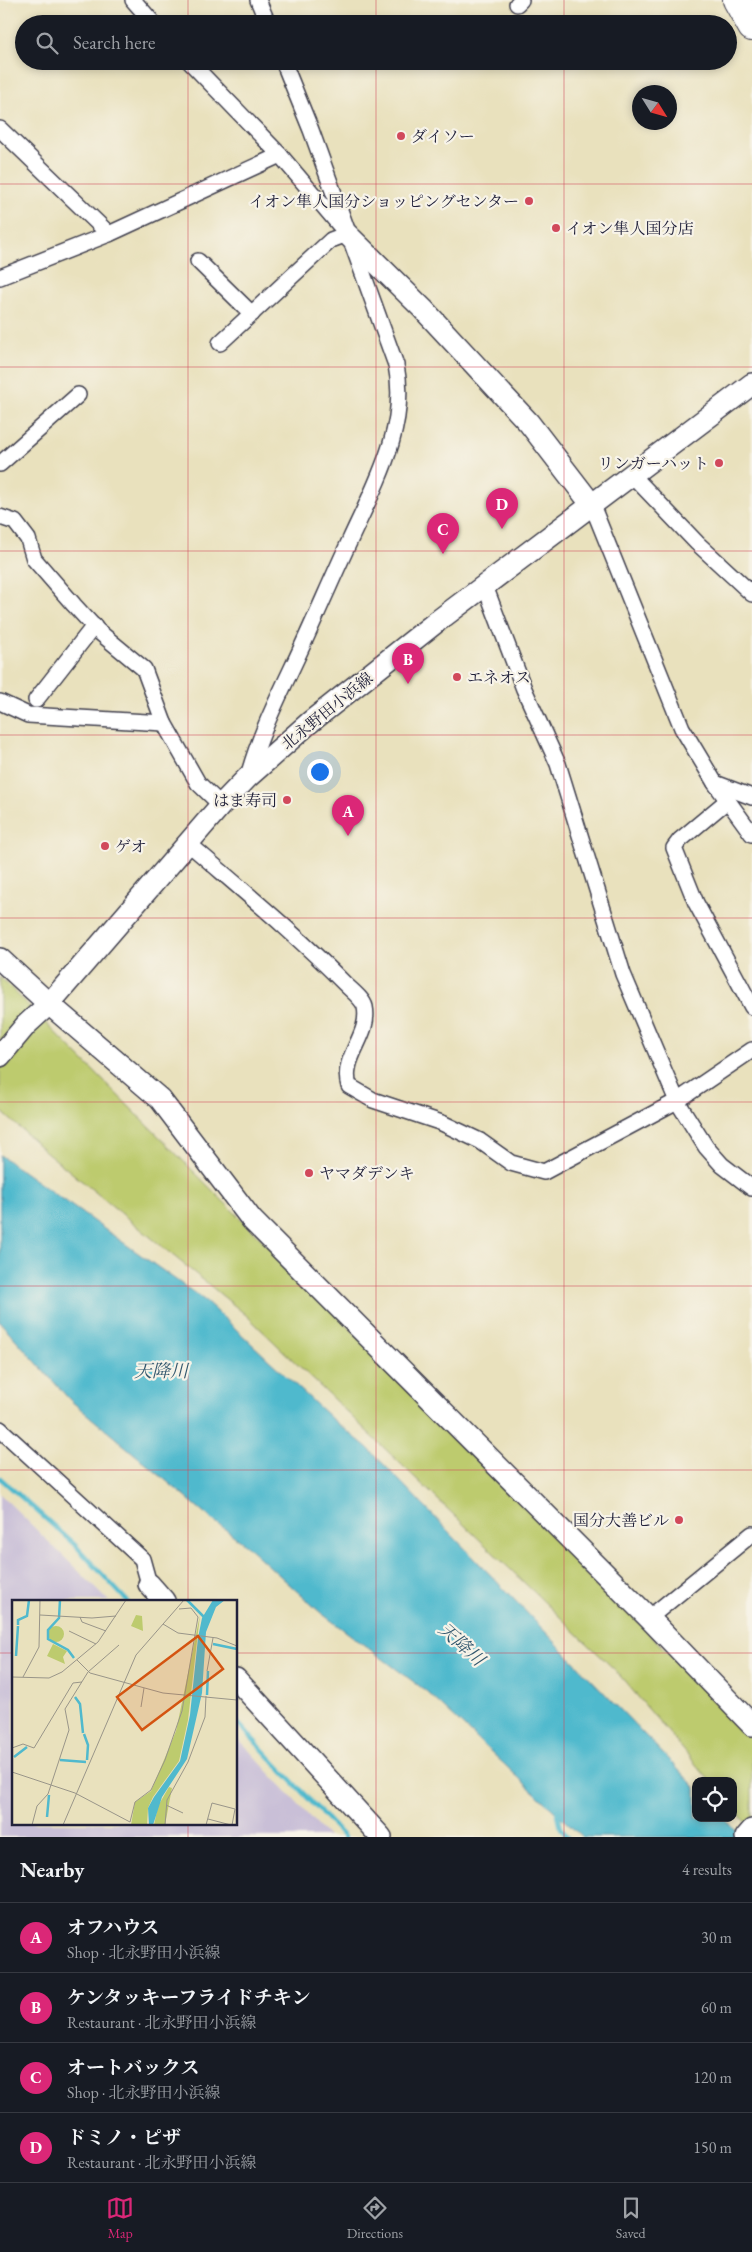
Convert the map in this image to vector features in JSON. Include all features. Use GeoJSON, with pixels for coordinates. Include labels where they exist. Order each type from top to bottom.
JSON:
{"type":"FeatureCollection","features":[{"type":"Feature","properties":{"kind":"highway"},"geometry":{"type":"LineString","coordinates":[[737,0],[752,27]]}},
{"type":"Feature","properties":{"kind":"street"},"geometry":{"type":"LineString","coordinates":[[133,0],[146,15]]}},
{"type":"Feature","properties":{"kind":"street"},"geometry":{"type":"LineString","coordinates":[[258,0],[264,15]]}},
{"type":"Feature","properties":{"kind":"street"},"geometry":{"type":"LineString","coordinates":[[198,70],[280,155],[347,234],[423,309],[529,422],[592,505],[682,728],[715,783],[752,834]]}},
{"type":"Feature","properties":{"kind":"street"},"geometry":{"type":"LineString","coordinates":[[248,777],[255,752],[368,501],[394,437],[399,409],[400,384],[396,365],[347,234],[311,130],[287,70]]}},
{"type":"Feature","properties":{"kind":"street"},"geometry":{"type":"LineString","coordinates":[[0,129],[108,234]]}},
{"type":"Feature","properties":{"kind":"street"},"geometry":{"type":"LineString","coordinates":[[0,278],[108,234],[280,155]]}},
{"type":"Feature","properties":{"kind":"street"},"geometry":{"type":"LineString","coordinates":[[220,343],[331,240],[347,234]]}},
{"type":"Feature","properties":{"kind":"street"},"geometry":{"type":"LineString","coordinates":[[198,261],[252,314]]}},
{"type":"Feature","properties":{"kind":"street","name":"北永野田小浜線"},"geometry":{"type":"LineString","coordinates":[[0,1056],[26,1025],[49,1004],[188,843],[248,777],[309,723],[485,586],[633,476],[752,384]]}},
{"type":"Feature","properties":{"kind":"street"},"geometry":{"type":"LineString","coordinates":[[0,464],[78,395]]}},
{"type":"Feature","properties":{"kind":"street"},"geometry":{"type":"LineString","coordinates":[[633,476],[697,543],[752,594]]}},
{"type":"Feature","properties":{"kind":"street"},"geometry":{"type":"LineString","coordinates":[[0,517],[15,522],[28,539],[34,559],[94,626],[144,669],[164,723],[198,782],[221,806]]}},
{"type":"Feature","properties":{"kind":"street"},"geometry":{"type":"LineString","coordinates":[[485,586],[524,689],[558,764],[623,974],[677,1101],[706,1147],[722,1165],[752,1188]]}},
{"type":"Feature","properties":{"kind":"street"},"geometry":{"type":"LineString","coordinates":[[36,700],[94,626]]}},
{"type":"Feature","properties":{"kind":"street"},"geometry":{"type":"LineString","coordinates":[[0,702],[28,715],[164,723]]}},
{"type":"Feature","properties":{"kind":"street"},"geometry":{"type":"LineString","coordinates":[[715,783],[752,797]]}},
{"type":"Feature","properties":{"kind":"street"},"geometry":{"type":"LineString","coordinates":[[728,800],[680,840],[674,848],[696,903],[752,1007]]}},
{"type":"Feature","properties":{"kind":"street"},"geometry":{"type":"LineString","coordinates":[[188,843],[314,953],[364,1004],[366,1025],[352,1052],[346,1076],[349,1086],[362,1095],[442,1123],[480,1141],[511,1163],[544,1172],[677,1101],[752,1050]]}},
{"type":"Feature","properties":{"kind":"street"},"geometry":{"type":"LineString","coordinates":[[0,959],[49,1004],[160,1099],[252,1220],[649,1618],[752,1725]]}},
{"type":"Feature","properties":{"kind":"street"},"geometry":{"type":"LineString","coordinates":[[0,1429],[142,1560],[149,1584],[163,1600]]}},
{"type":"Feature","properties":{"kind":"street"},"geometry":{"type":"LineString","coordinates":[[649,1618],[752,1534]]}},
{"type":"Feature","properties":{"kind":"street"},"geometry":{"type":"LineString","coordinates":[[238,1681],[381,1837]]}},
{"type":"Feature","properties":{"kind":"street"},"geometry":{"type":"LineString","coordinates":[[746,1837],[752,1830]]}},
{"type":"Feature","properties":{"kind":"shaded area"},"geometry":{"type":"Polygon","coordinates":[[[0,1494],[108,1600],[12,1600],[12,1824],[238,1824],[238,1738],[328,1837],[0,1837],[0,1494]]]}},
{"type":"Feature","properties":{"kind":"green space"},"geometry":{"type":"Polygon","coordinates":[[[0,977],[486,1465],[752,1740],[752,1830],[737,1813],[737,1777],[707,1777],[615,1670],[246,1315],[45,1151],[0,1110],[0,977]]]}},
{"type":"Feature","properties":{"kind":"water","name":"天降川"},"geometry":{"type":"Polygon","coordinates":[[[0,1155],[207,1302],[333,1420],[367,1447],[692,1784],[692,1822],[728,1822],[741,1837],[582,1837],[426,1691],[321,1613],[246,1545],[213,1520],[70,1400],[0,1322],[0,1155]]]}},
{"type":"Feature","properties":{"kind":"waterway"},"geometry":{"type":"LineString","coordinates":[[0,1478],[75,1545],[126,1600]]}},
{"type":"Feature","properties":{"kind":"waterway"},"geometry":{"type":"LineString","coordinates":[[238,1723],[344,1837]]}},
{"type":"Feature","properties":{"kind":"waterway"},"geometry":{"type":"LineString","coordinates":[[557,1811],[561,1828],[567,1837]]}},
{"type":"Feature","properties":{"kind":"place","name":"ダイソー"},"geometry":{"type":"Point","coordinates":[401,136]}},
{"type":"Feature","properties":{"kind":"place","name":"イオン隼人国分ショッピングセンター"},"geometry":{"type":"Point","coordinates":[529,201]}},
{"type":"Feature","properties":{"kind":"place","name":"イオン隼人国分店"},"geometry":{"type":"Point","coordinates":[556,228]}},
{"type":"Feature","properties":{"kind":"place","name":"リンガーハット"},"geometry":{"type":"Point","coordinates":[719,463]}},
{"type":"Feature","properties":{"kind":"place","name":"ドミノ・ピザ"},"geometry":{"type":"Point","coordinates":[502,529]}},
{"type":"Feature","properties":{"kind":"place","name":"オートバックス"},"geometry":{"type":"Point","coordinates":[443,554]}},
{"type":"Feature","properties":{"kind":"place","name":"エネオス"},"geometry":{"type":"Point","coordinates":[457,677]}},
{"type":"Feature","properties":{"kind":"place","name":"ケンタッキーフライドチキン"},"geometry":{"type":"Point","coordinates":[408,684]}},
{"type":"Feature","properties":{"kind":"place","name":"はま寿司"},"geometry":{"type":"Point","coordinates":[287,800]}},
{"type":"Feature","properties":{"kind":"place","name":"オフハウス"},"geometry":{"type":"Point","coordinates":[348,836]}},
{"type":"Feature","properties":{"kind":"place","name":"ゲオ"},"geometry":{"type":"Point","coordinates":[105,846]}},
{"type":"Feature","properties":{"kind":"place","name":"ヤマダデンキ"},"geometry":{"type":"Point","coordinates":[309,1173]}},
{"type":"Feature","properties":{"kind":"place","name":"国分大善ビル"},"geometry":{"type":"Point","coordinates":[679,1520]}}]}
